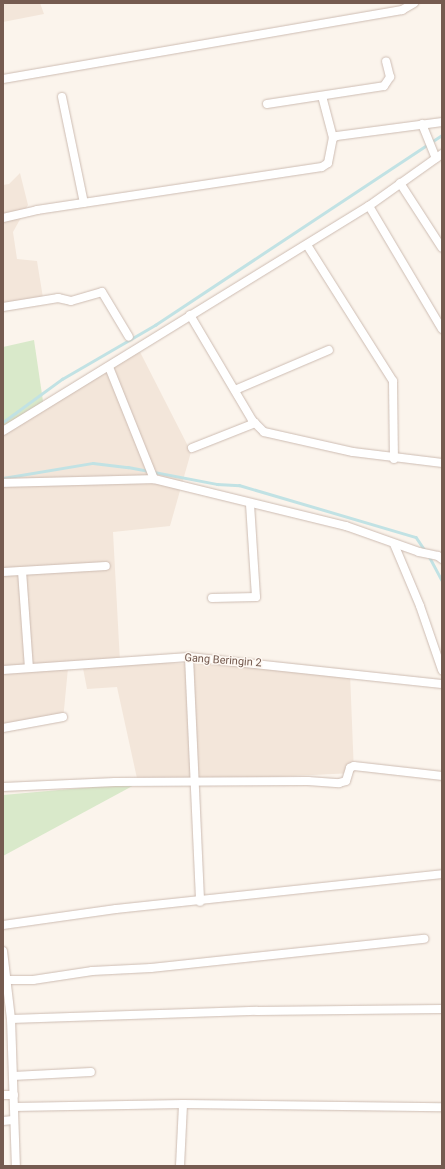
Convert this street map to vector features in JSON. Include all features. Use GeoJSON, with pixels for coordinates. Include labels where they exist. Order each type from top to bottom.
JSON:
{"type":"FeatureCollection","features":[{"type":"Feature","properties":{"kind":"street"},"geometry":{"type":"LineString","coordinates":[[3,79],[402,10],[414,3]]}},
{"type":"Feature","properties":{"kind":"street"},"geometry":{"type":"LineString","coordinates":[[267,104],[386,85],[390,78],[386,61]]}},
{"type":"Feature","properties":{"kind":"street"},"geometry":{"type":"LineString","coordinates":[[3,218],[84,203],[322,167],[328,163],[333,138],[322,96]]}},
{"type":"Feature","properties":{"kind":"street"},"geometry":{"type":"LineString","coordinates":[[62,97],[84,203]]}},
{"type":"Feature","properties":{"kind":"street"},"geometry":{"type":"LineString","coordinates":[[333,138],[343,134],[442,122]]}},
{"type":"Feature","properties":{"kind":"street"},"geometry":{"type":"LineString","coordinates":[[3,431],[369,206],[439,156],[429,142],[422,124]]}},
{"type":"Feature","properties":{"kind":"street"},"geometry":{"type":"LineString","coordinates":[[400,183],[442,248]]}},
{"type":"Feature","properties":{"kind":"street"},"geometry":{"type":"LineString","coordinates":[[369,206],[442,329]]}},
{"type":"Feature","properties":{"kind":"street"},"geometry":{"type":"LineString","coordinates":[[307,244],[393,381],[394,458]]}},
{"type":"Feature","properties":{"kind":"street"},"geometry":{"type":"LineString","coordinates":[[3,307],[58,298],[71,301],[102,292],[129,337]]}},
{"type":"Feature","properties":{"kind":"street"},"geometry":{"type":"LineString","coordinates":[[190,315],[255,424],[264,432],[353,452],[442,463]]}},
{"type":"Feature","properties":{"kind":"street"},"geometry":{"type":"LineString","coordinates":[[235,390],[329,350]]}},
{"type":"Feature","properties":{"kind":"street"},"geometry":{"type":"LineString","coordinates":[[109,367],[146,463],[154,477]]}},
{"type":"Feature","properties":{"kind":"street"},"geometry":{"type":"LineString","coordinates":[[192,448],[255,424]]}},
{"type":"Feature","properties":{"kind":"street"},"geometry":{"type":"LineString","coordinates":[[3,483],[154,477],[346,526],[394,544],[440,558]]}},
{"type":"Feature","properties":{"kind":"street"},"geometry":{"type":"LineString","coordinates":[[212,598],[256,597],[250,502]]}},
{"type":"Feature","properties":{"kind":"street"},"geometry":{"type":"LineString","coordinates":[[394,544],[420,606],[442,670]]}},
{"type":"Feature","properties":{"kind":"street"},"geometry":{"type":"LineString","coordinates":[[3,572],[106,566]]}},
{"type":"Feature","properties":{"kind":"street"},"geometry":{"type":"LineString","coordinates":[[22,571],[29,668]]}},
{"type":"Feature","properties":{"kind":"street"},"geometry":{"type":"LineString","coordinates":[[189,657],[200,902]]}},
{"type":"Feature","properties":{"kind":"street","name":"Gang Beringin 2"},"geometry":{"type":"LineString","coordinates":[[3,670],[189,657],[442,684]]}},
{"type":"Feature","properties":{"kind":"street"},"geometry":{"type":"LineString","coordinates":[[3,728],[64,717]]}},
{"type":"Feature","properties":{"kind":"street"},"geometry":{"type":"LineString","coordinates":[[3,787],[115,782],[339,783],[346,781],[350,768],[354,766],[442,776]]}},
{"type":"Feature","properties":{"kind":"street"},"geometry":{"type":"LineString","coordinates":[[4,923],[442,874]]}},
{"type":"Feature","properties":{"kind":"street"},"geometry":{"type":"LineString","coordinates":[[6,980],[33,980],[92,971],[151,968],[424,939]]}},
{"type":"Feature","properties":{"kind":"street"},"geometry":{"type":"LineString","coordinates":[[3,951],[11,1019],[7,1044],[13,1076],[13,1120],[16,1166]]}},
{"type":"Feature","properties":{"kind":"street"},"geometry":{"type":"LineString","coordinates":[[11,1019],[257,1011],[442,1009]]}},
{"type":"Feature","properties":{"kind":"street"},"geometry":{"type":"LineString","coordinates":[[13,1076],[91,1072]]}},
{"type":"Feature","properties":{"kind":"street"},"geometry":{"type":"LineString","coordinates":[[3,1095],[14,1095]]}},
{"type":"Feature","properties":{"kind":"street"},"geometry":{"type":"LineString","coordinates":[[14,1107],[184,1104],[442,1107]]}},
{"type":"Feature","properties":{"kind":"street"},"geometry":{"type":"LineString","coordinates":[[180,1166],[184,1104]]}},
{"type":"Feature","properties":{"kind":"street"},"geometry":{"type":"LineString","coordinates":[[3,1121],[13,1120]]}},
{"type":"Feature","properties":{"kind":"shaded area"},"geometry":{"type":"Polygon","coordinates":[[[3,3],[40,3],[44,14],[3,22],[3,3]]]}},
{"type":"Feature","properties":{"kind":"shaded area"},"geometry":{"type":"Polygon","coordinates":[[[20,173],[28,205],[13,232],[17,259],[37,261],[44,304],[3,310],[3,185],[9,184],[20,173]]]}},
{"type":"Feature","properties":{"kind":"shaded area"},"geometry":{"type":"Polygon","coordinates":[[[139,350],[191,452],[170,526],[113,532],[120,662],[282,666],[350,673],[354,773],[138,783],[117,687],[87,689],[82,663],[68,668],[63,720],[3,729],[3,432],[139,350]]]}},
{"type":"Feature","properties":{"kind":"green space"},"geometry":{"type":"Polygon","coordinates":[[[34,340],[44,408],[3,432],[3,347],[34,340]]]}},
{"type":"Feature","properties":{"kind":"green space"},"geometry":{"type":"Polygon","coordinates":[[[138,783],[3,856],[3,795],[138,783]]]}},
{"type":"Feature","properties":{"kind":"waterway"},"geometry":{"type":"LineString","coordinates":[[3,422],[62,379],[155,325],[442,135]]}},
{"type":"Feature","properties":{"kind":"waterway"},"geometry":{"type":"LineString","coordinates":[[3,478],[93,463],[128,467],[217,484],[239,485],[416,537],[426,552]]}},
{"type":"Feature","properties":{"kind":"waterway"},"geometry":{"type":"LineString","coordinates":[[429,556],[442,580]]}}]}
